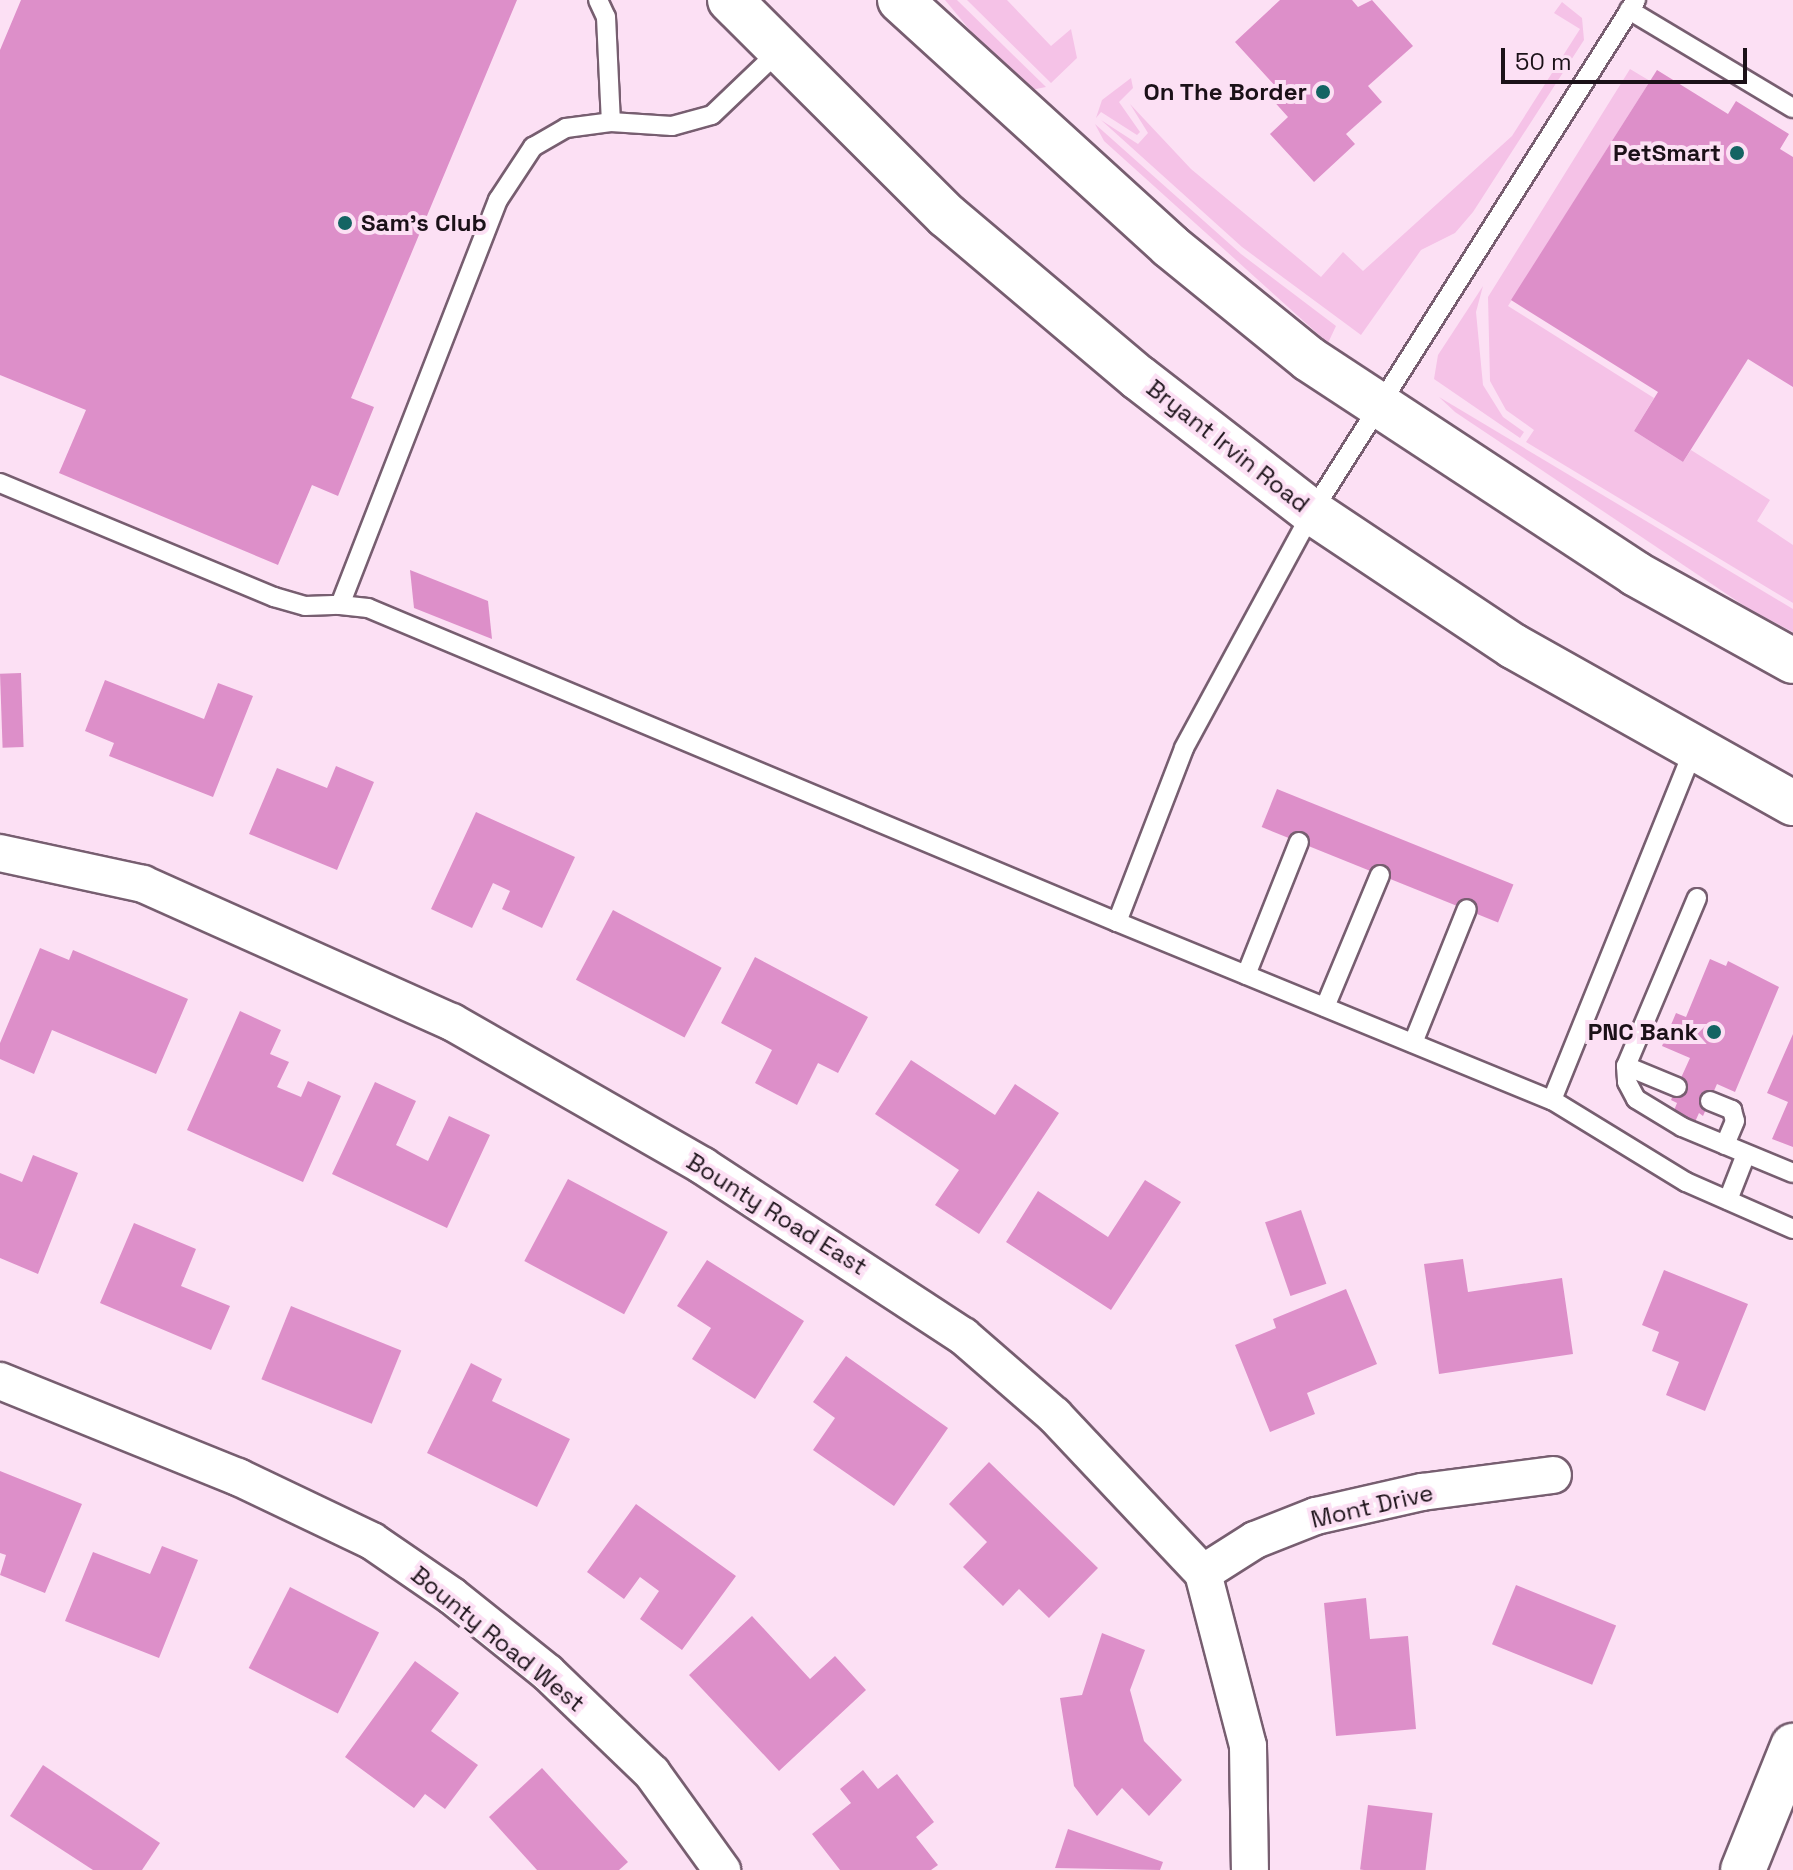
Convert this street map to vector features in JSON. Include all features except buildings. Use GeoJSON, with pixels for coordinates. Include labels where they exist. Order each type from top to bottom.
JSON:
{"type":"FeatureCollection","features":[{"type":"Feature","properties":{"kind":"main road","name":"Bryant Irvin Road"},"geometry":{"type":"LineString","coordinates":[[730,0],[947,216],[1139,378],[1312,512],[1450,607],[1793,803]]}},
{"type":"Feature","properties":{"kind":"main road"},"geometry":{"type":"LineString","coordinates":[[900,0],[1192,265],[1377,407],[1636,574],[1793,661]]}},
{"type":"Feature","properties":{"kind":"main road"},"geometry":{"type":"LineString","coordinates":[[1743,1870],[1793,1746]]}},
{"type":"Feature","properties":{"kind":"street","name":"Bounty Road East"},"geometry":{"type":"LineString","coordinates":[[0,853],[143,884],[452,1022],[703,1166],[963,1336],[1054,1415],[1203,1573],[1248,1746],[1250,1870]]}},
{"type":"Feature","properties":{"kind":"street","name":"Bounty Road West"},"geometry":{"type":"LineString","coordinates":[[0,1381],[238,1477],[383,1549],[452,1596],[548,1673],[652,1773],[722,1870]]}},
{"type":"Feature","properties":{"kind":"street","name":"Mont Drive"},"geometry":{"type":"LineString","coordinates":[[1203,1573],[1255,1540],[1316,1516],[1422,1492],[1553,1475]]}},
{"type":"Feature","properties":{"kind":"lane"},"geometry":{"type":"LineString","coordinates":[[598,0],[606,17],[611,122]]}},
{"type":"Feature","properties":{"kind":"lane"},"geometry":{"type":"LineString","coordinates":[[1117,922],[1184,748],[1312,512],[1632,5],[1793,108]]}},
{"type":"Feature","properties":{"kind":"lane"},"geometry":{"type":"LineString","coordinates":[[340,605],[498,200],[533,147],[566,128],[611,122],[672,126],[712,115],[779,51]]}},
{"type":"Feature","properties":{"kind":"lane"},"geometry":{"type":"LineString","coordinates":[[0,483],[274,597],[305,606],[368,608],[1117,922],[1552,1100],[1686,1182],[1793,1229]]}},
{"type":"Feature","properties":{"kind":"lane"},"geometry":{"type":"LineString","coordinates":[[1552,1100],[1694,749]]}},
{"type":"Feature","properties":{"kind":"lane"},"geometry":{"type":"LineString","coordinates":[[1246,975],[1299,842]]}},
{"type":"Feature","properties":{"kind":"lane"},"geometry":{"type":"LineString","coordinates":[[1325,1007],[1380,875]]}},
{"type":"Feature","properties":{"kind":"lane"},"geometry":{"type":"LineString","coordinates":[[1697,898],[1626,1066],[1636,1099],[1725,1145],[1793,1173]]}},
{"type":"Feature","properties":{"kind":"lane"},"geometry":{"type":"LineString","coordinates":[[1413,1043],[1467,909]]}},
{"type":"Feature","properties":{"kind":"lane"},"geometry":{"type":"LineString","coordinates":[[1626,1066],[1677,1087]]}},
{"type":"Feature","properties":{"kind":"lane"},"geometry":{"type":"LineString","coordinates":[[1710,1101],[1732,1110],[1735,1121],[1725,1145]]}},
{"type":"Feature","properties":{"kind":"lane"},"geometry":{"type":"LineString","coordinates":[[1728,1200],[1746,1154]]}},
{"type":"Feature","properties":{"kind":"shaded area"},"geometry":{"type":"Polygon","coordinates":[[[945,0],[957,0],[1046,87],[1031,90],[1012,81],[945,0]]]}},
{"type":"Feature","properties":{"kind":"shaded area"},"geometry":{"type":"Polygon","coordinates":[[[967,0],[1007,0],[1051,46],[1071,29],[1077,58],[1051,83],[967,0]]]}},
{"type":"Feature","properties":{"kind":"shaded area"},"geometry":{"type":"Polygon","coordinates":[[[1562,2],[1582,18],[1584,40],[1473,212],[1455,233],[1421,250],[1361,335],[1242,247],[1101,120],[1138,144],[1148,133],[1130,104],[1191,169],[1321,277],[1343,252],[1363,271],[1512,136],[1580,29],[1554,13],[1562,2]]]}},
{"type":"Feature","properties":{"kind":"shaded area"},"geometry":{"type":"Polygon","coordinates":[[[1630,69],[1650,81],[1508,306],[1654,398],[1634,431],[1683,462],[1691,450],[1770,500],[1757,521],[1793,545],[1793,603],[1526,442],[1534,430],[1506,410],[1490,381],[1488,297],[1630,69]]]}},
{"type":"Feature","properties":{"kind":"shaded area"},"geometry":{"type":"Polygon","coordinates":[[[1131,78],[1133,88],[1119,102],[1140,132],[1137,135],[1101,112],[1096,118],[1102,100],[1131,78]]]}},
{"type":"Feature","properties":{"kind":"shaded area"},"geometry":{"type":"Polygon","coordinates":[[[1095,124],[1241,254],[1336,326],[1328,343],[1104,141],[1095,124]]]}},
{"type":"Feature","properties":{"kind":"shaded area"},"geometry":{"type":"Polygon","coordinates":[[[1483,286],[1476,312],[1483,385],[1503,417],[1524,432],[1520,438],[1434,379],[1438,355],[1483,286]]]}},
{"type":"Feature","properties":{"kind":"shaded area"},"geometry":{"type":"Polygon","coordinates":[[[1439,397],[1793,609],[1793,632],[1749,609],[1455,412],[1439,397]]]}},
{"type":"Feature","properties":{"kind":"place","name":"On The Border"},"geometry":{"type":"Point","coordinates":[1323,92]}},
{"type":"Feature","properties":{"kind":"place","name":"PetSmart"},"geometry":{"type":"Point","coordinates":[1737,153]}},
{"type":"Feature","properties":{"kind":"place","name":"Sam's Club"},"geometry":{"type":"Point","coordinates":[345,223]}},
{"type":"Feature","properties":{"kind":"place","name":"PNC Bank"},"geometry":{"type":"Point","coordinates":[1714,1032]}}]}
